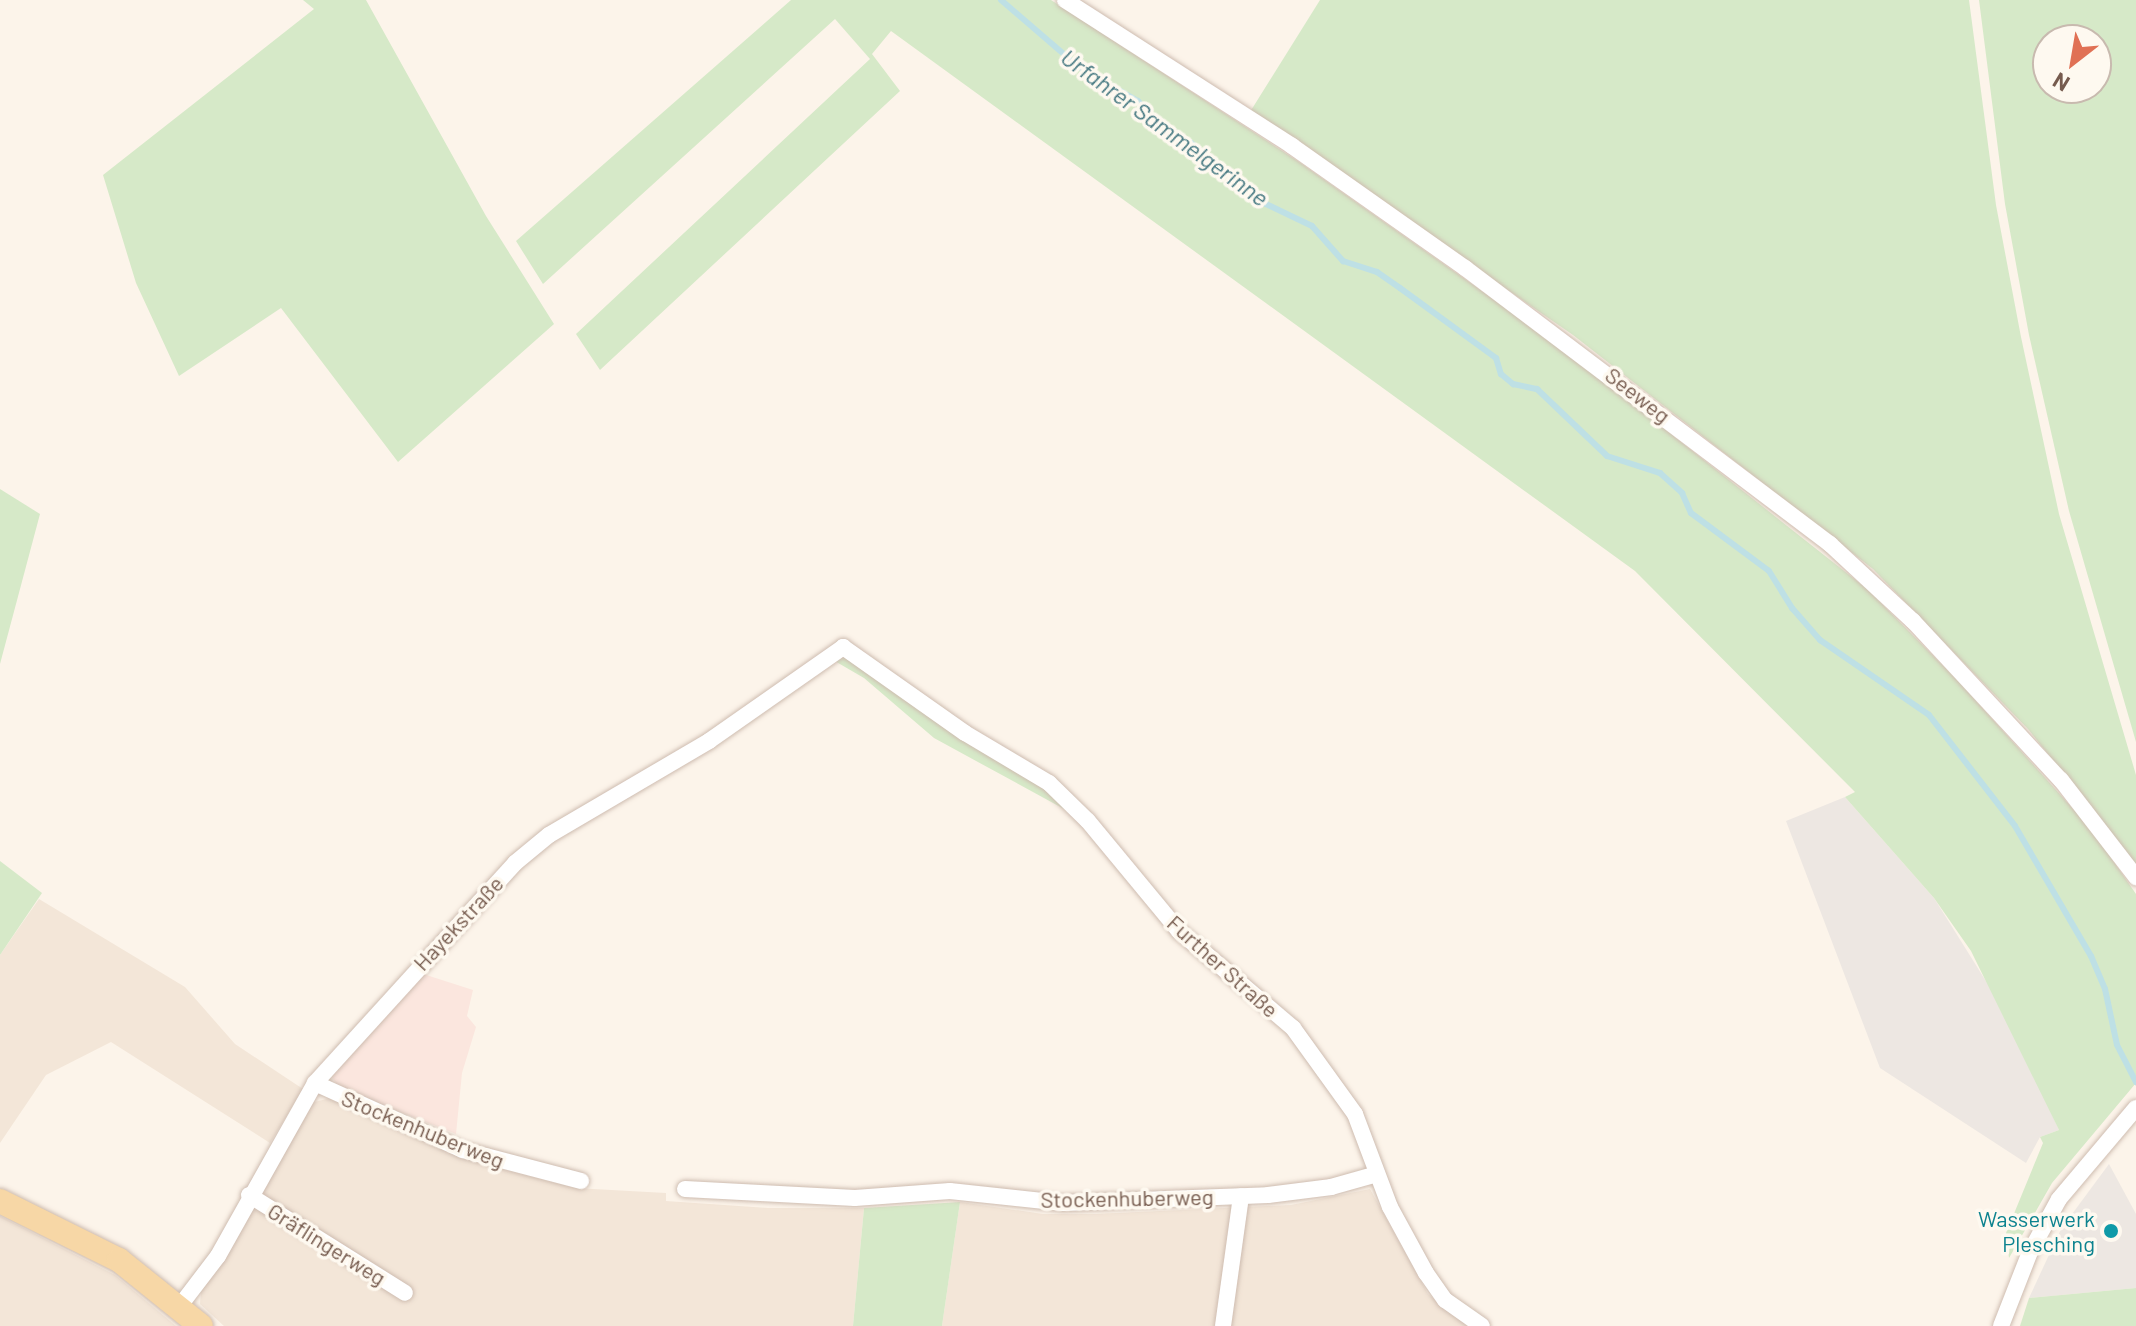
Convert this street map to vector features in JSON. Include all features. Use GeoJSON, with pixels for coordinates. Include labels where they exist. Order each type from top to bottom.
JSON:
{"type":"FeatureCollection","features":[{"type":"Feature","properties":{"kind":"main road"},"geometry":{"type":"LineString","coordinates":[[0,1201],[83,1239],[201,1326]]}},
{"type":"Feature","properties":{"kind":"street","name":"Seeweg"},"geometry":{"type":"LineString","coordinates":[[1065,0],[1292,146],[1465,268],[1820,536],[1950,659],[2095,819],[2136,877]]}},
{"type":"Feature","properties":{"kind":"street","name":"Hayekstraße"},"geometry":{"type":"LineString","coordinates":[[179,1307],[218,1256],[249,1195],[315,1083],[443,938],[533,847],[709,741],[843,647]]}},
{"type":"Feature","properties":{"kind":"street","name":"Further Straße"},"geometry":{"type":"LineString","coordinates":[[843,647],[1068,799],[1179,931],[1311,1048],[1355,1114],[1377,1174],[1426,1273],[1445,1300],[1482,1326]]}},
{"type":"Feature","properties":{"kind":"street","name":"Stockenhuberweg"},"geometry":{"type":"LineString","coordinates":[[315,1083],[463,1150],[581,1181]]}},
{"type":"Feature","properties":{"kind":"street"},"geometry":{"type":"LineString","coordinates":[[2001,1326],[2046,1221],[2112,1133],[2136,1108]]}},
{"type":"Feature","properties":{"kind":"street","name":"Stockenhuberweg"},"geometry":{"type":"LineString","coordinates":[[685,1189],[855,1198],[950,1191],[1063,1203],[1241,1196],[1331,1187],[1377,1174]]}},
{"type":"Feature","properties":{"kind":"street","name":"Gräflingerweg"},"geometry":{"type":"LineString","coordinates":[[249,1195],[405,1293]]}},
{"type":"Feature","properties":{"kind":"street"},"geometry":{"type":"LineString","coordinates":[[1223,1326],[1241,1196]]}},
{"type":"Feature","properties":{"kind":"shaded area"},"geometry":{"type":"Polygon","coordinates":[[[1845,797],[1934,898],[2004,1010],[2059,1130],[2040,1137],[2026,1163],[1880,1068],[1786,821],[1845,797]]]}},
{"type":"Feature","properties":{"kind":"shaded area"},"geometry":{"type":"Polygon","coordinates":[[[39,899],[185,987],[235,1044],[303,1089],[270,1143],[111,1042],[46,1075],[0,1143],[0,955],[39,899]]]}},
{"type":"Feature","properties":{"kind":"shaded area"},"geometry":{"type":"Polygon","coordinates":[[[417,972],[473,990],[467,1016],[476,1027],[462,1073],[456,1134],[338,1087],[330,1074],[417,972]]]}},
{"type":"Feature","properties":{"kind":"shaded area"},"geometry":{"type":"Polygon","coordinates":[[[330,1098],[490,1166],[575,1188],[666,1193],[666,1201],[768,1208],[864,1208],[853,1326],[224,1326],[200,1304],[201,1292],[307,1104],[330,1098]]]}},
{"type":"Feature","properties":{"kind":"shaded area"},"geometry":{"type":"Polygon","coordinates":[[[2109,1164],[2136,1214],[2136,1288],[2029,1298],[2061,1229],[2109,1164]]]}},
{"type":"Feature","properties":{"kind":"shaded area"},"geometry":{"type":"Polygon","coordinates":[[[1370,1189],[1428,1294],[1467,1326],[942,1326],[960,1202],[1043,1214],[1095,1214],[1291,1205],[1370,1189]]]}},
{"type":"Feature","properties":{"kind":"shaded area"},"geometry":{"type":"Polygon","coordinates":[[[0,1216],[115,1275],[176,1326],[0,1326],[0,1216]]]}},
{"type":"Feature","properties":{"kind":"green space"},"geometry":{"type":"Polygon","coordinates":[[[303,0],[366,0],[486,216],[554,324],[398,462],[281,308],[179,376],[136,283],[103,175],[314,9],[303,0]]]}},
{"type":"Feature","properties":{"kind":"green space"},"geometry":{"type":"Polygon","coordinates":[[[791,0],[1051,0],[1299,162],[1557,344],[1867,589],[1958,681],[2091,829],[2136,894],[2136,1083],[2052,1183],[2009,1258],[2006,1233],[2043,1143],[2040,1137],[2059,1130],[1971,951],[1934,898],[1845,797],[1855,792],[1635,571],[891,31],[872,54],[900,91],[600,370],[576,334],[870,59],[835,19],[543,284],[516,241],[791,0]]]}},
{"type":"Feature","properties":{"kind":"green space"},"geometry":{"type":"Polygon","coordinates":[[[1320,0],[1969,0],[1996,205],[2059,514],[2136,775],[2136,864],[2028,729],[1873,569],[1573,335],[1250,112],[1320,0]]]}},
{"type":"Feature","properties":{"kind":"green space"},"geometry":{"type":"Polygon","coordinates":[[[1979,0],[2136,0],[2136,742],[2069,511],[2029,335],[2005,204],[1979,0]]]}},
{"type":"Feature","properties":{"kind":"green space"},"geometry":{"type":"Polygon","coordinates":[[[0,489],[40,514],[0,664],[0,489]]]}},
{"type":"Feature","properties":{"kind":"green space"},"geometry":{"type":"Polygon","coordinates":[[[844,657],[1050,788],[1075,815],[934,738],[864,678],[833,660],[844,657]]]}},
{"type":"Feature","properties":{"kind":"green space"},"geometry":{"type":"Polygon","coordinates":[[[0,861],[42,893],[0,955],[0,861]]]}},
{"type":"Feature","properties":{"kind":"green space"},"geometry":{"type":"Polygon","coordinates":[[[960,1202],[942,1326],[853,1326],[864,1208],[960,1202]]]}},
{"type":"Feature","properties":{"kind":"green space"},"geometry":{"type":"Polygon","coordinates":[[[2136,1288],[2136,1326],[2020,1326],[2029,1298],[2136,1288]]]}},
{"type":"Feature","properties":{"kind":"waterway","name":"Urfahrer Sammelgerinne"},"geometry":{"type":"LineString","coordinates":[[1001,0],[1079,67],[1138,101],[1167,134],[1190,142],[1266,204],[1312,226],[1343,261],[1377,272],[1496,358],[1501,374],[1513,384],[1537,389],[1607,456],[1660,473],[1682,493],[1691,513],[1769,571],[1792,608],[1820,640],[1929,715],[2015,826],[2091,956],[2105,989],[2117,1045],[2136,1082]]}},
{"type":"Feature","properties":{"kind":"place","name":"Wasserwerk Plesching"},"geometry":{"type":"Point","coordinates":[2111,1231]}}]}
